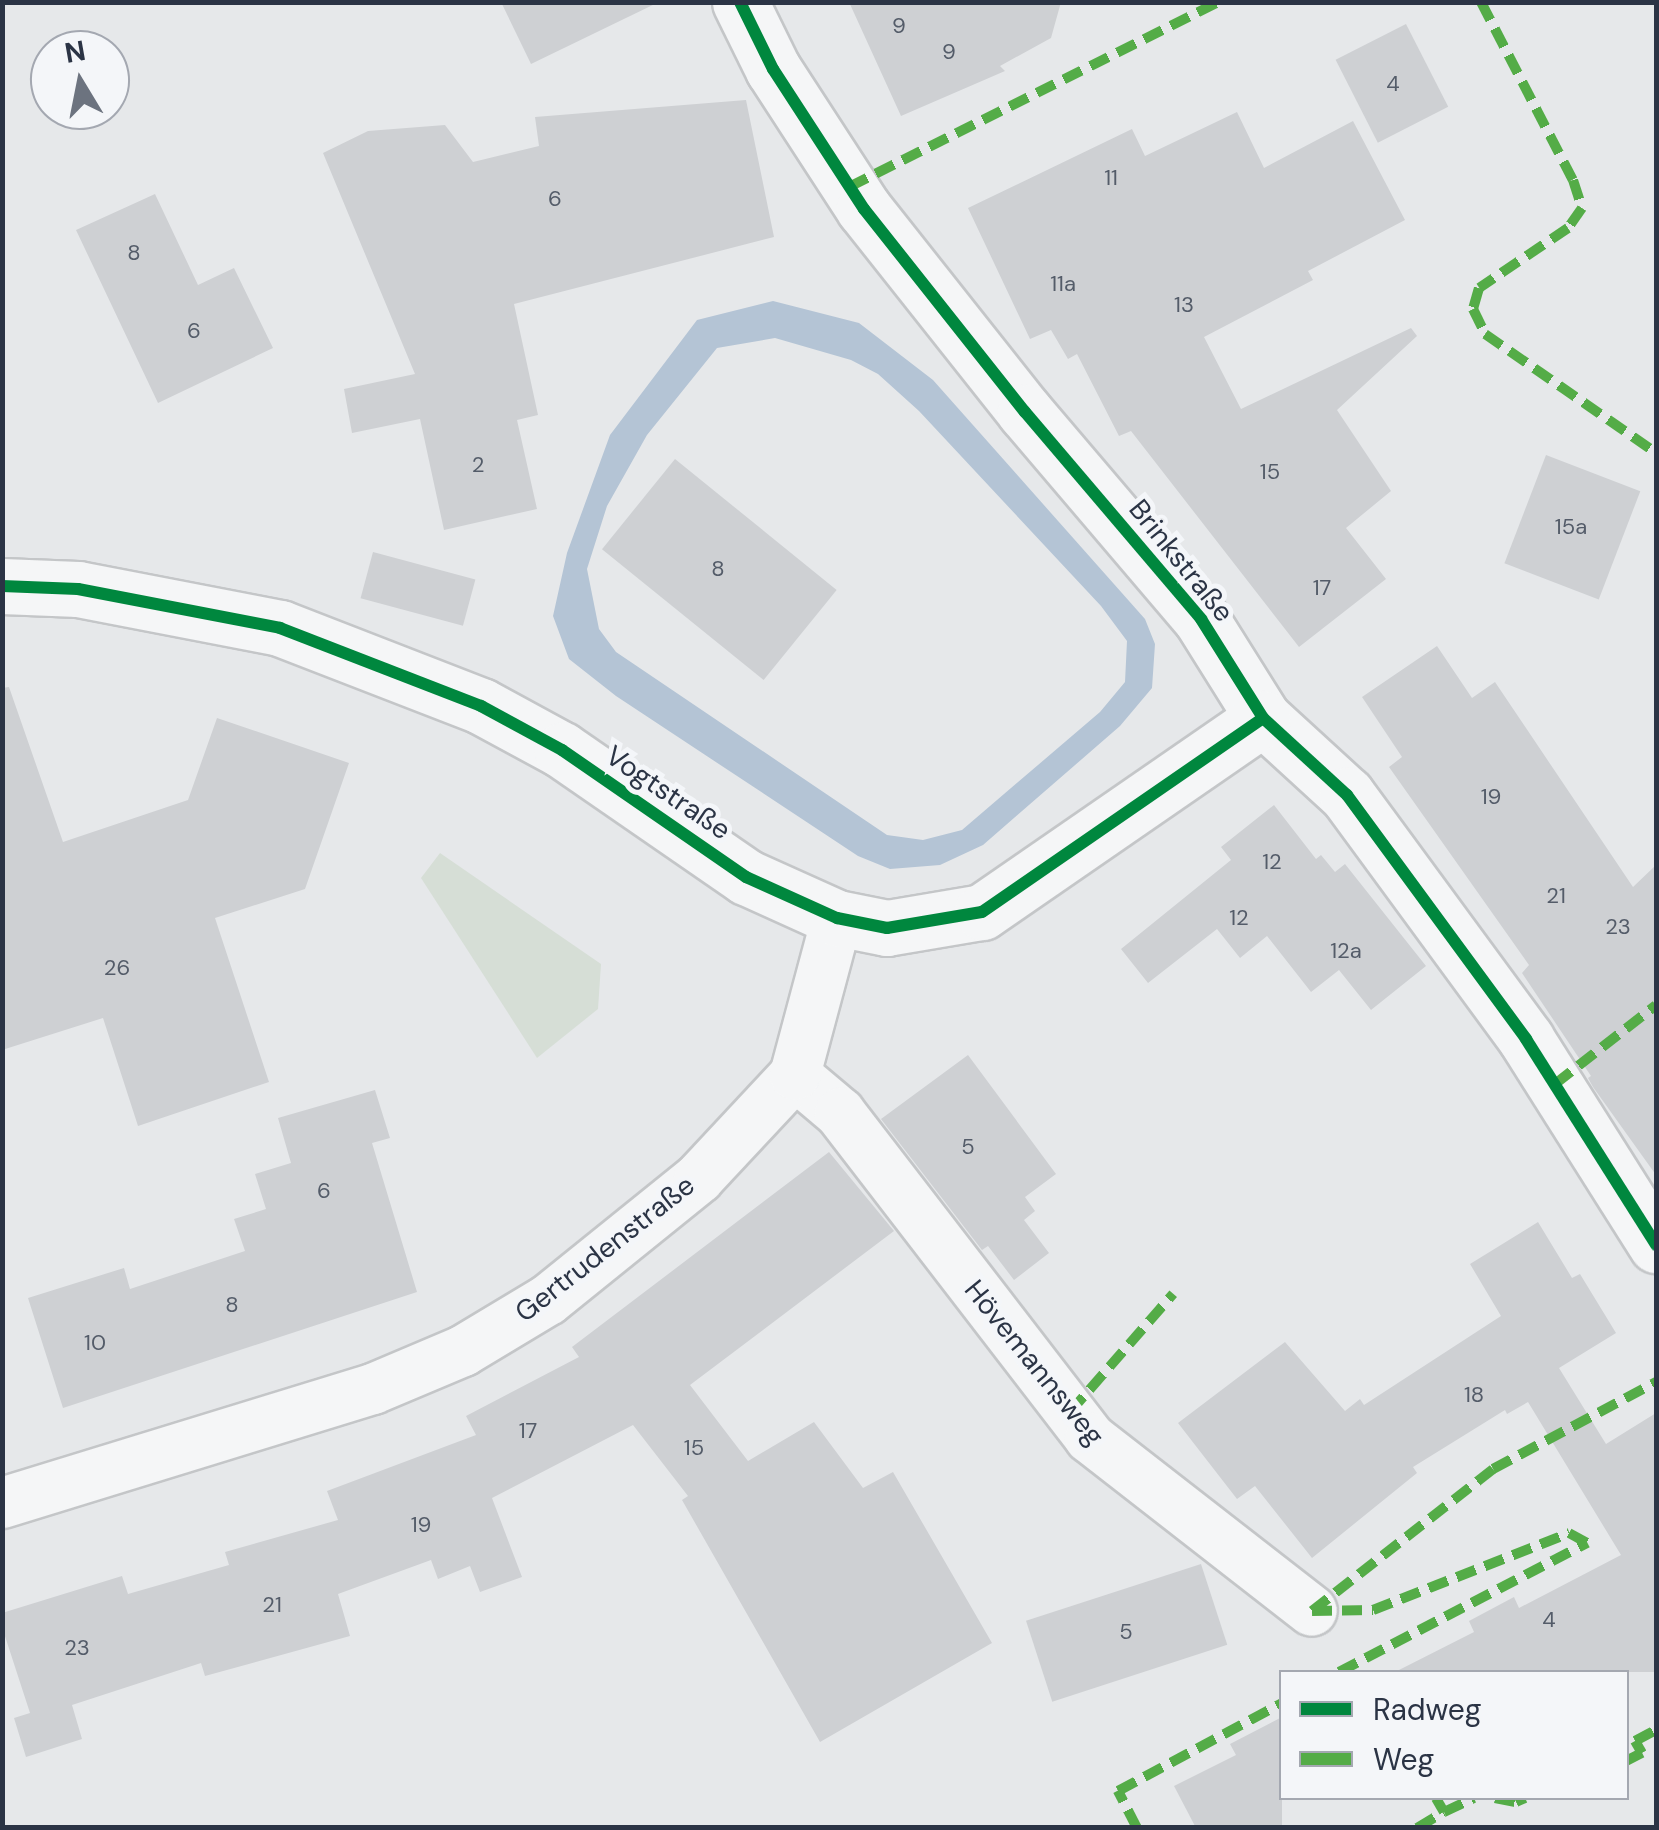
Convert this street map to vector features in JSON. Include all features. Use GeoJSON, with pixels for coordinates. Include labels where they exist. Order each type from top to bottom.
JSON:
{"type":"FeatureCollection","features":[{"type":"Feature","properties":{"kind":"street","name":"Brinkstraße"},"geometry":{"type":"LineString","coordinates":[[740,2],[774,69],[864,209],[1025,412],[1201,620],[1263,718],[1347,796],[1526,1040],[1656,1245]]}},
{"type":"Feature","properties":{"kind":"street","name":"Vogtstraße"},"geometry":{"type":"LineString","coordinates":[[2,586],[78,589],[280,628],[463,700],[562,750],[746,876],[837,918],[887,928],[982,912],[1263,718]]}},
{"type":"Feature","properties":{"kind":"street","name":"Gertrudenstraße"},"geometry":{"type":"LineString","coordinates":[[2,1503],[373,1388],[464,1351],[548,1300],[699,1178],[795,1075],[837,918]]}},
{"type":"Feature","properties":{"kind":"street","name":"Hövemannsweg"},"geometry":{"type":"LineString","coordinates":[[795,1075],[840,1112],[1090,1438],[1312,1612]]}},
{"type":"Feature","properties":{"kind":"shaded area"},"geometry":{"type":"Polygon","coordinates":[[[440,853],[601,964],[598,1009],[537,1058],[421,878],[440,853]]]}},
{"type":"Feature","properties":{"kind":"water"},"geometry":{"type":"Polygon","coordinates":[[[773,301],[859,323],[933,380],[1145,619],[1155,644],[1152,688],[1120,726],[983,845],[940,865],[890,869],[858,856],[616,696],[569,659],[553,616],[567,553],[610,435],[697,320],[773,301]],[[775,338],[717,348],[647,435],[607,506],[587,569],[599,629],[616,652],[887,835],[923,840],[962,830],[1100,712],[1125,682],[1127,641],[1101,606],[919,411],[878,374],[851,360],[775,338]]]}},
{"type":"Feature","properties":{"kind":"building"},"geometry":{"type":"Polygon","coordinates":[[[501,2],[659,2],[531,64],[501,2]]]}},
{"type":"Feature","properties":{"kind":"building"},"geometry":{"type":"Polygon","coordinates":[[[849,2],[1061,2],[1051,38],[1000,66],[1005,71],[901,116],[849,2]]]}},
{"type":"Feature","properties":{"kind":"building"},"geometry":{"type":"Polygon","coordinates":[[[1406,24],[1448,107],[1378,143],[1336,60],[1406,24]]]}},
{"type":"Feature","properties":{"kind":"building"},"geometry":{"type":"Polygon","coordinates":[[[746,100],[774,237],[514,304],[538,415],[517,420],[537,509],[444,530],[420,419],[352,433],[344,389],[415,374],[323,153],[368,131],[445,125],[473,162],[539,146],[535,117],[746,100]]]}},
{"type":"Feature","properties":{"kind":"building"},"geometry":{"type":"Polygon","coordinates":[[[1237,112],[1264,168],[1353,121],[1405,220],[1308,271],[1313,280],[1204,337],[1241,409],[1411,328],[1417,336],[1337,410],[1391,491],[1346,528],[1386,579],[1299,647],[1131,431],[1119,436],[1077,354],[1068,359],[1051,330],[1030,339],[968,208],[1132,129],[1145,156],[1237,112]]]}},
{"type":"Feature","properties":{"kind":"building"},"geometry":{"type":"Polygon","coordinates":[[[155,194],[198,285],[234,268],[273,348],[158,403],[76,230],[155,194]]]}},
{"type":"Feature","properties":{"kind":"building"},"geometry":{"type":"Polygon","coordinates":[[[1546,455],[1640,491],[1599,599],[1504,563],[1546,455]]]}},
{"type":"Feature","properties":{"kind":"building"},"geometry":{"type":"Polygon","coordinates":[[[675,459],[837,590],[764,680],[602,549],[675,459]]]}},
{"type":"Feature","properties":{"kind":"building"},"geometry":{"type":"Polygon","coordinates":[[[373,552],[475,579],[463,626],[361,598],[373,552]]]}},
{"type":"Feature","properties":{"kind":"building"},"geometry":{"type":"Polygon","coordinates":[[[1437,646],[1472,698],[1495,682],[1633,887],[1656,865],[1656,1175],[1593,1087],[1588,1078],[1591,1076],[1522,973],[1529,965],[1389,767],[1402,757],[1362,697],[1437,646]]]}},
{"type":"Feature","properties":{"kind":"building"},"geometry":{"type":"Polygon","coordinates":[[[9,687],[63,842],[188,800],[217,718],[349,763],[305,889],[215,918],[269,1082],[138,1126],[103,1018],[2,1050],[2,688],[9,687]]]}},
{"type":"Feature","properties":{"kind":"building"},"geometry":{"type":"Polygon","coordinates":[[[1274,805],[1316,859],[1321,855],[1335,872],[1345,864],[1426,966],[1371,1010],[1339,970],[1311,992],[1267,936],[1240,958],[1217,929],[1148,983],[1121,949],[1231,860],[1221,847],[1274,805]]]}},
{"type":"Feature","properties":{"kind":"building"},"geometry":{"type":"Polygon","coordinates":[[[968,1055],[1056,1174],[1025,1197],[1035,1211],[1024,1220],[1049,1253],[1014,1280],[988,1246],[982,1250],[881,1119],[968,1055]]]}},
{"type":"Feature","properties":{"kind":"building"},"geometry":{"type":"Polygon","coordinates":[[[375,1090],[390,1138],[372,1143],[417,1292],[63,1408],[28,1298],[124,1268],[130,1289],[245,1251],[234,1219],[266,1209],[255,1174],[291,1163],[278,1118],[375,1090]]]}},
{"type":"Feature","properties":{"kind":"building"},"geometry":{"type":"Polygon","coordinates":[[[829,1152],[894,1231],[690,1385],[748,1461],[814,1422],[863,1488],[893,1472],[992,1643],[820,1742],[682,1500],[688,1496],[633,1425],[492,1498],[522,1577],[480,1592],[470,1566],[438,1579],[431,1560],[338,1594],[350,1636],[205,1676],[201,1663],[72,1705],[82,1739],[26,1757],[14,1718],[30,1713],[2,1627],[2,1613],[122,1576],[128,1594],[229,1565],[225,1552],[338,1520],[327,1491],[476,1435],[466,1416],[579,1357],[572,1347],[829,1152]]]}},
{"type":"Feature","properties":{"kind":"building"},"geometry":{"type":"Polygon","coordinates":[[[1538,1222],[1572,1278],[1580,1274],[1616,1333],[1559,1368],[1606,1444],[1656,1413],[1656,1672],[1399,1670],[1474,1632],[1469,1621],[1514,1597],[1519,1608],[1621,1555],[1528,1402],[1507,1414],[1505,1410],[1413,1467],[1417,1473],[1312,1558],[1255,1486],[1237,1499],[1178,1423],[1285,1342],[1345,1411],[1360,1399],[1364,1405],[1501,1316],[1470,1264],[1538,1222]]]}},
{"type":"Feature","properties":{"kind":"building"},"geometry":{"type":"Polygon","coordinates":[[[1201,1564],[1227,1645],[1052,1702],[1026,1621],[1201,1564]]]}},
{"type":"Feature","properties":{"kind":"building"},"geometry":{"type":"Polygon","coordinates":[[[1279,1719],[1282,1828],[1196,1828],[1174,1786],[1236,1755],[1230,1744],[1279,1719]]]}},
{"type":"Feature","properties":{"kind":"marked path"},"geometry":{"type":"LineString","coordinates":[[849,187],[1219,2]]}},
{"type":"Feature","properties":{"kind":"marked path"},"geometry":{"type":"LineString","coordinates":[[1481,2],[1573,180],[1582,208],[1568,228],[1479,288],[1473,309],[1485,334],[1656,453]]}},
{"type":"Feature","properties":{"kind":"marked path"},"geometry":{"type":"LineString","coordinates":[[1555,1084],[1656,1005]]}},
{"type":"Feature","properties":{"kind":"marked path"},"geometry":{"type":"LineString","coordinates":[[1070,1412],[1173,1294]]}},
{"type":"Feature","properties":{"kind":"marked path"},"geometry":{"type":"LineString","coordinates":[[1312,1611],[1493,1469],[1656,1382]]}},
{"type":"Feature","properties":{"kind":"marked path"},"geometry":{"type":"LineString","coordinates":[[1312,1611],[1373,1610],[1569,1533],[1587,1543]]}},
{"type":"Feature","properties":{"kind":"marked path"},"geometry":{"type":"LineString","coordinates":[[1343,1670],[1587,1543]]}},
{"type":"Feature","properties":{"kind":"marked path"},"geometry":{"type":"LineString","coordinates":[[1137,1828],[1118,1791],[1279,1705]]}},
{"type":"Feature","properties":{"kind":"marked path"},"geometry":{"type":"LineString","coordinates":[[1629,1760],[1642,1753],[1635,1741],[1656,1730]]}},
{"type":"Feature","properties":{"kind":"marked path"},"geometry":{"type":"LineString","coordinates":[[1417,1828],[1444,1812],[1437,1800]]}},
{"type":"Feature","properties":{"kind":"marked path"},"geometry":{"type":"LineString","coordinates":[[1444,1812],[1470,1800]]}},
{"type":"Feature","properties":{"kind":"marked path"},"geometry":{"type":"LineString","coordinates":[[1506,1800],[1520,1800]]}},
{"type":"Feature","properties":{"kind":"cycle path"},"geometry":{"type":"LineString","coordinates":[[740,2],[773,69],[864,209],[1025,412],[1201,619],[1263,718],[1347,795],[1526,1039],[1656,1245]]}},
{"type":"Feature","properties":{"kind":"cycle path"},"geometry":{"type":"LineString","coordinates":[[2,586],[78,589],[280,628],[481,706],[562,750],[746,877],[837,918],[887,928],[982,912],[1263,718]]}}]}
